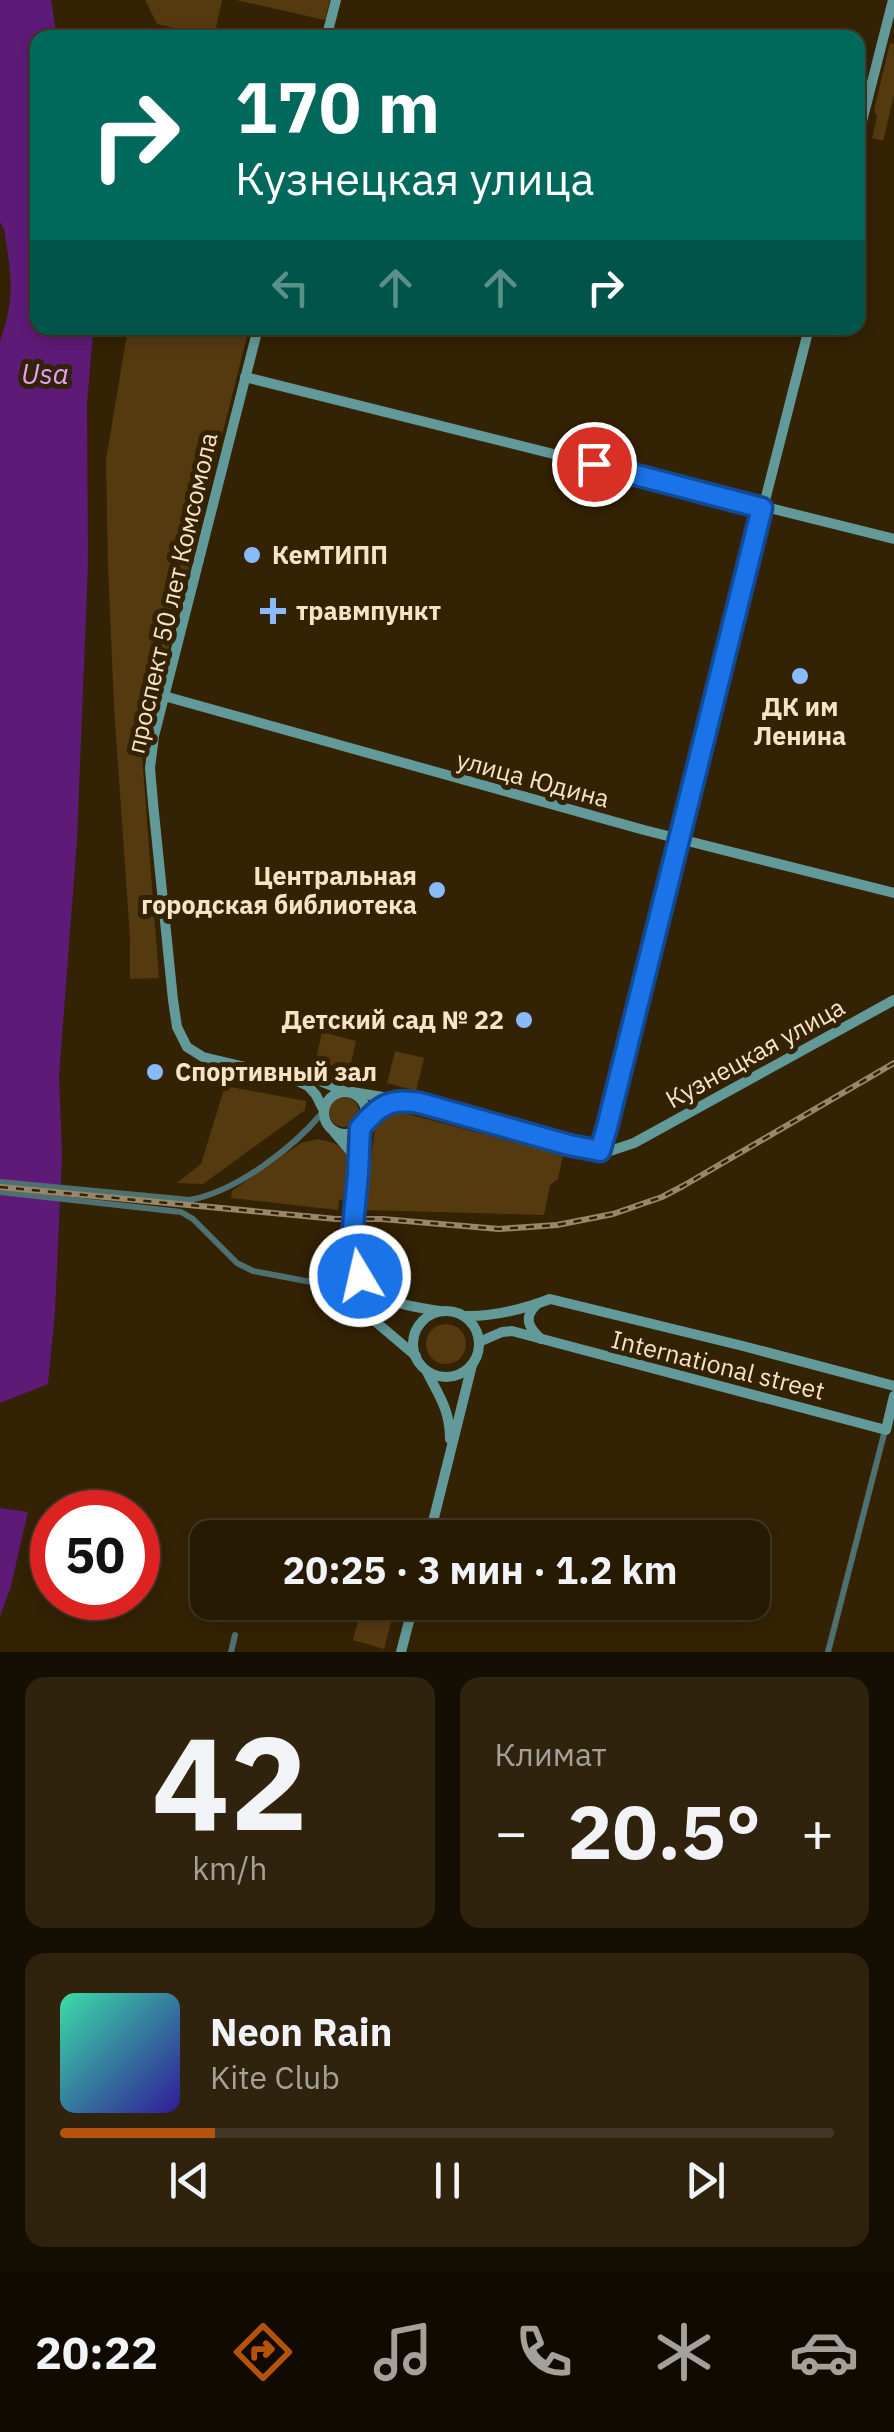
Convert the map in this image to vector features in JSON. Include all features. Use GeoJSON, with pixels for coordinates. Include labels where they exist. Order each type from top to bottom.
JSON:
{"type":"FeatureCollection","features":[{"type":"Feature","properties":{"kind":"main road"},"geometry":{"type":"LineString","coordinates":[[332,30],[338,0]]}},
{"type":"Feature","properties":{"kind":"main road"},"geometry":{"type":"LineString","coordinates":[[865,114],[889,38],[893,0]]}},
{"type":"Feature","properties":{"kind":"main road","name":"проспект 50 лет Комсомола"},"geometry":{"type":"LineString","coordinates":[[256,335],[154,736],[150,768],[177,1027],[187,1048],[203,1057],[291,1078]]}},
{"type":"Feature","properties":{"kind":"main road"},"geometry":{"type":"LineString","coordinates":[[324,1111],[328,1100],[348,1092],[404,1100],[600,1151],[807,335]]}},
{"type":"Feature","properties":{"kind":"main road"},"geometry":{"type":"LineString","coordinates":[[245,377],[894,540]]}},
{"type":"Feature","properties":{"kind":"main road","name":"улица Юдина"},"geometry":{"type":"LineString","coordinates":[[164,696],[458,780],[894,893]]}},
{"type":"Feature","properties":{"kind":"main road","name":"Кузнецкая улица"},"geometry":{"type":"LineString","coordinates":[[600,1151],[634,1143],[894,1000]]}},
{"type":"Feature","properties":{"kind":"main road"},"geometry":{"type":"LineString","coordinates":[[291,1078],[310,1076],[358,1095],[365,1105],[349,1275],[359,1305],[416,1356],[426,1370],[450,1419],[451,1455]]}},
{"type":"Feature","properties":{"kind":"main road"},"geometry":{"type":"LineString","coordinates":[[291,1078],[316,1095],[325,1120],[352,1153],[358,1174]]}},
{"type":"Feature","properties":{"kind":"main road"},"geometry":{"type":"LineString","coordinates":[[331,1128],[342,1134],[355,1132],[378,1109],[404,1100]]}},
{"type":"Feature","properties":{"kind":"main road"},"geometry":{"type":"LineString","coordinates":[[351,1247],[360,1276],[374,1290],[390,1300],[441,1312]]}},
{"type":"Feature","properties":{"kind":"main road"},"geometry":{"type":"LineString","coordinates":[[416,1356],[414,1337],[432,1314],[449,1311],[486,1317],[544,1302]]}},
{"type":"Feature","properties":{"kind":"main road"},"geometry":{"type":"LineString","coordinates":[[541,1340],[528,1325],[528,1318],[544,1302]]}},
{"type":"Feature","properties":{"kind":"main road","name":"International street"},"geometry":{"type":"LineString","coordinates":[[544,1302],[744,1346],[894,1386]]}},
{"type":"Feature","properties":{"kind":"main road"},"geometry":{"type":"LineString","coordinates":[[434,1520],[479,1342],[472,1323],[464,1316]]}},
{"type":"Feature","properties":{"kind":"main road","name":"International street"},"geometry":{"type":"LineString","coordinates":[[479,1342],[512,1331],[886,1430]]}},
{"type":"Feature","properties":{"kind":"main road"},"geometry":{"type":"LineString","coordinates":[[426,1370],[445,1377],[464,1372],[472,1365]]}},
{"type":"Feature","properties":{"kind":"main road"},"geometry":{"type":"LineString","coordinates":[[886,1430],[894,1396]]}},
{"type":"Feature","properties":{"kind":"main road"},"geometry":{"type":"LineString","coordinates":[[401,1652],[409,1620]]}},
{"type":"Feature","properties":{"kind":"street"},"geometry":{"type":"LineString","coordinates":[[0,1182],[190,1200],[208,1197],[230,1187],[294,1144],[324,1111]]}},
{"type":"Feature","properties":{"kind":"street"},"geometry":{"type":"LineString","coordinates":[[0,1192],[181,1212],[208,1233],[229,1257],[254,1271],[327,1285],[359,1305]]}},
{"type":"Feature","properties":{"kind":"street"},"geometry":{"type":"LineString","coordinates":[[828,1652],[886,1430]]}},
{"type":"Feature","properties":{"kind":"street"},"geometry":{"type":"LineString","coordinates":[[231,1652],[235,1635]]}},
{"type":"Feature","properties":{"kind":"shaded area"},"geometry":{"type":"Polygon","coordinates":[[[145,0],[222,0],[216,30],[183,30],[157,24],[145,0]]]}},
{"type":"Feature","properties":{"kind":"shaded area"},"geometry":{"type":"Polygon","coordinates":[[[236,0],[330,0],[325,20],[236,0]]]}},
{"type":"Feature","properties":{"kind":"shaded area"},"geometry":{"type":"Polygon","coordinates":[[[890,43],[894,44],[894,95],[883,141],[872,138],[877,117],[874,110],[890,43]]]}},
{"type":"Feature","properties":{"kind":"shaded area"},"geometry":{"type":"Polygon","coordinates":[[[127,335],[247,335],[142,755],[159,978],[130,979],[114,706],[106,460],[127,335]]]}},
{"type":"Feature","properties":{"kind":"shaded area"},"geometry":{"type":"Polygon","coordinates":[[[322,1032],[356,1041],[349,1072],[315,1064],[322,1032]]]}},
{"type":"Feature","properties":{"kind":"shaded area"},"geometry":{"type":"Polygon","coordinates":[[[395,1051],[424,1058],[416,1091],[387,1083],[395,1051]]]}},
{"type":"Feature","properties":{"kind":"shaded area"},"geometry":{"type":"Polygon","coordinates":[[[225,1086],[306,1101],[305,1110],[203,1184],[177,1183],[201,1164],[225,1086]]]}},
{"type":"Feature","properties":{"kind":"shaded area"},"geometry":{"type":"Polygon","coordinates":[[[344,1097],[355,1101],[359,1112],[355,1123],[344,1127],[333,1123],[329,1112],[333,1101],[344,1097]]]}},
{"type":"Feature","properties":{"kind":"shaded area"},"geometry":{"type":"Polygon","coordinates":[[[396,1111],[563,1155],[558,1179],[550,1185],[544,1215],[365,1210],[375,1127],[396,1111]]]}},
{"type":"Feature","properties":{"kind":"shaded area"},"geometry":{"type":"Polygon","coordinates":[[[317,1139],[340,1147],[349,1159],[347,1199],[339,1200],[338,1210],[231,1198],[232,1191],[301,1143],[317,1139]]]}},
{"type":"Feature","properties":{"kind":"shaded area"},"geometry":{"type":"Polygon","coordinates":[[[446,1324],[460,1330],[466,1344],[460,1358],[446,1364],[432,1358],[426,1344],[432,1330],[446,1324]]]}},
{"type":"Feature","properties":{"kind":"shaded area"},"geometry":{"type":"Polygon","coordinates":[[[358,1620],[392,1620],[384,1649],[353,1640],[358,1620]]]}},
{"type":"Feature","properties":{"kind":"water","name":"Usa"},"geometry":{"type":"Polygon","coordinates":[[[0,0],[51,0],[56,30],[30,30],[30,335],[93,335],[87,403],[88,563],[77,840],[59,1076],[62,1154],[48,1384],[0,1403],[0,341],[11,285],[0,222],[0,0]]]}},
{"type":"Feature","properties":{"kind":"water"},"geometry":{"type":"Polygon","coordinates":[[[0,1508],[28,1512],[0,1617],[0,1508]]]}},
{"type":"Feature","properties":{"kind":"railway"},"geometry":{"type":"LineString","coordinates":[[0,1187],[336,1219],[499,1229],[557,1225],[613,1214],[662,1197],[894,1063]]}},
{"type":"Feature","properties":{"kind":"place","name":"КемТИПП"},"geometry":{"type":"Point","coordinates":[252,555]}},
{"type":"Feature","properties":{"kind":"place","name":"травмпункт"},"geometry":{"type":"Point","coordinates":[273,611]}},
{"type":"Feature","properties":{"kind":"place","name":"ДК им Ленина"},"geometry":{"type":"Point","coordinates":[800,676]}},
{"type":"Feature","properties":{"kind":"place","name":"Центральная городская библиотека"},"geometry":{"type":"Point","coordinates":[437,890]}},
{"type":"Feature","properties":{"kind":"place","name":"Детский сад № 22"},"geometry":{"type":"Point","coordinates":[524,1020]}},
{"type":"Feature","properties":{"kind":"place","name":"Спортивный зал"},"geometry":{"type":"Point","coordinates":[155,1072]}},
{"type":"Feature","properties":{"kind":"route"},"geometry":{"type":"LineString","coordinates":[[360,1276],[351,1247],[360,1128],[378,1109],[390,1102],[420,1103],[600,1151],[607,1127],[762,508],[594,464]]}}]}
